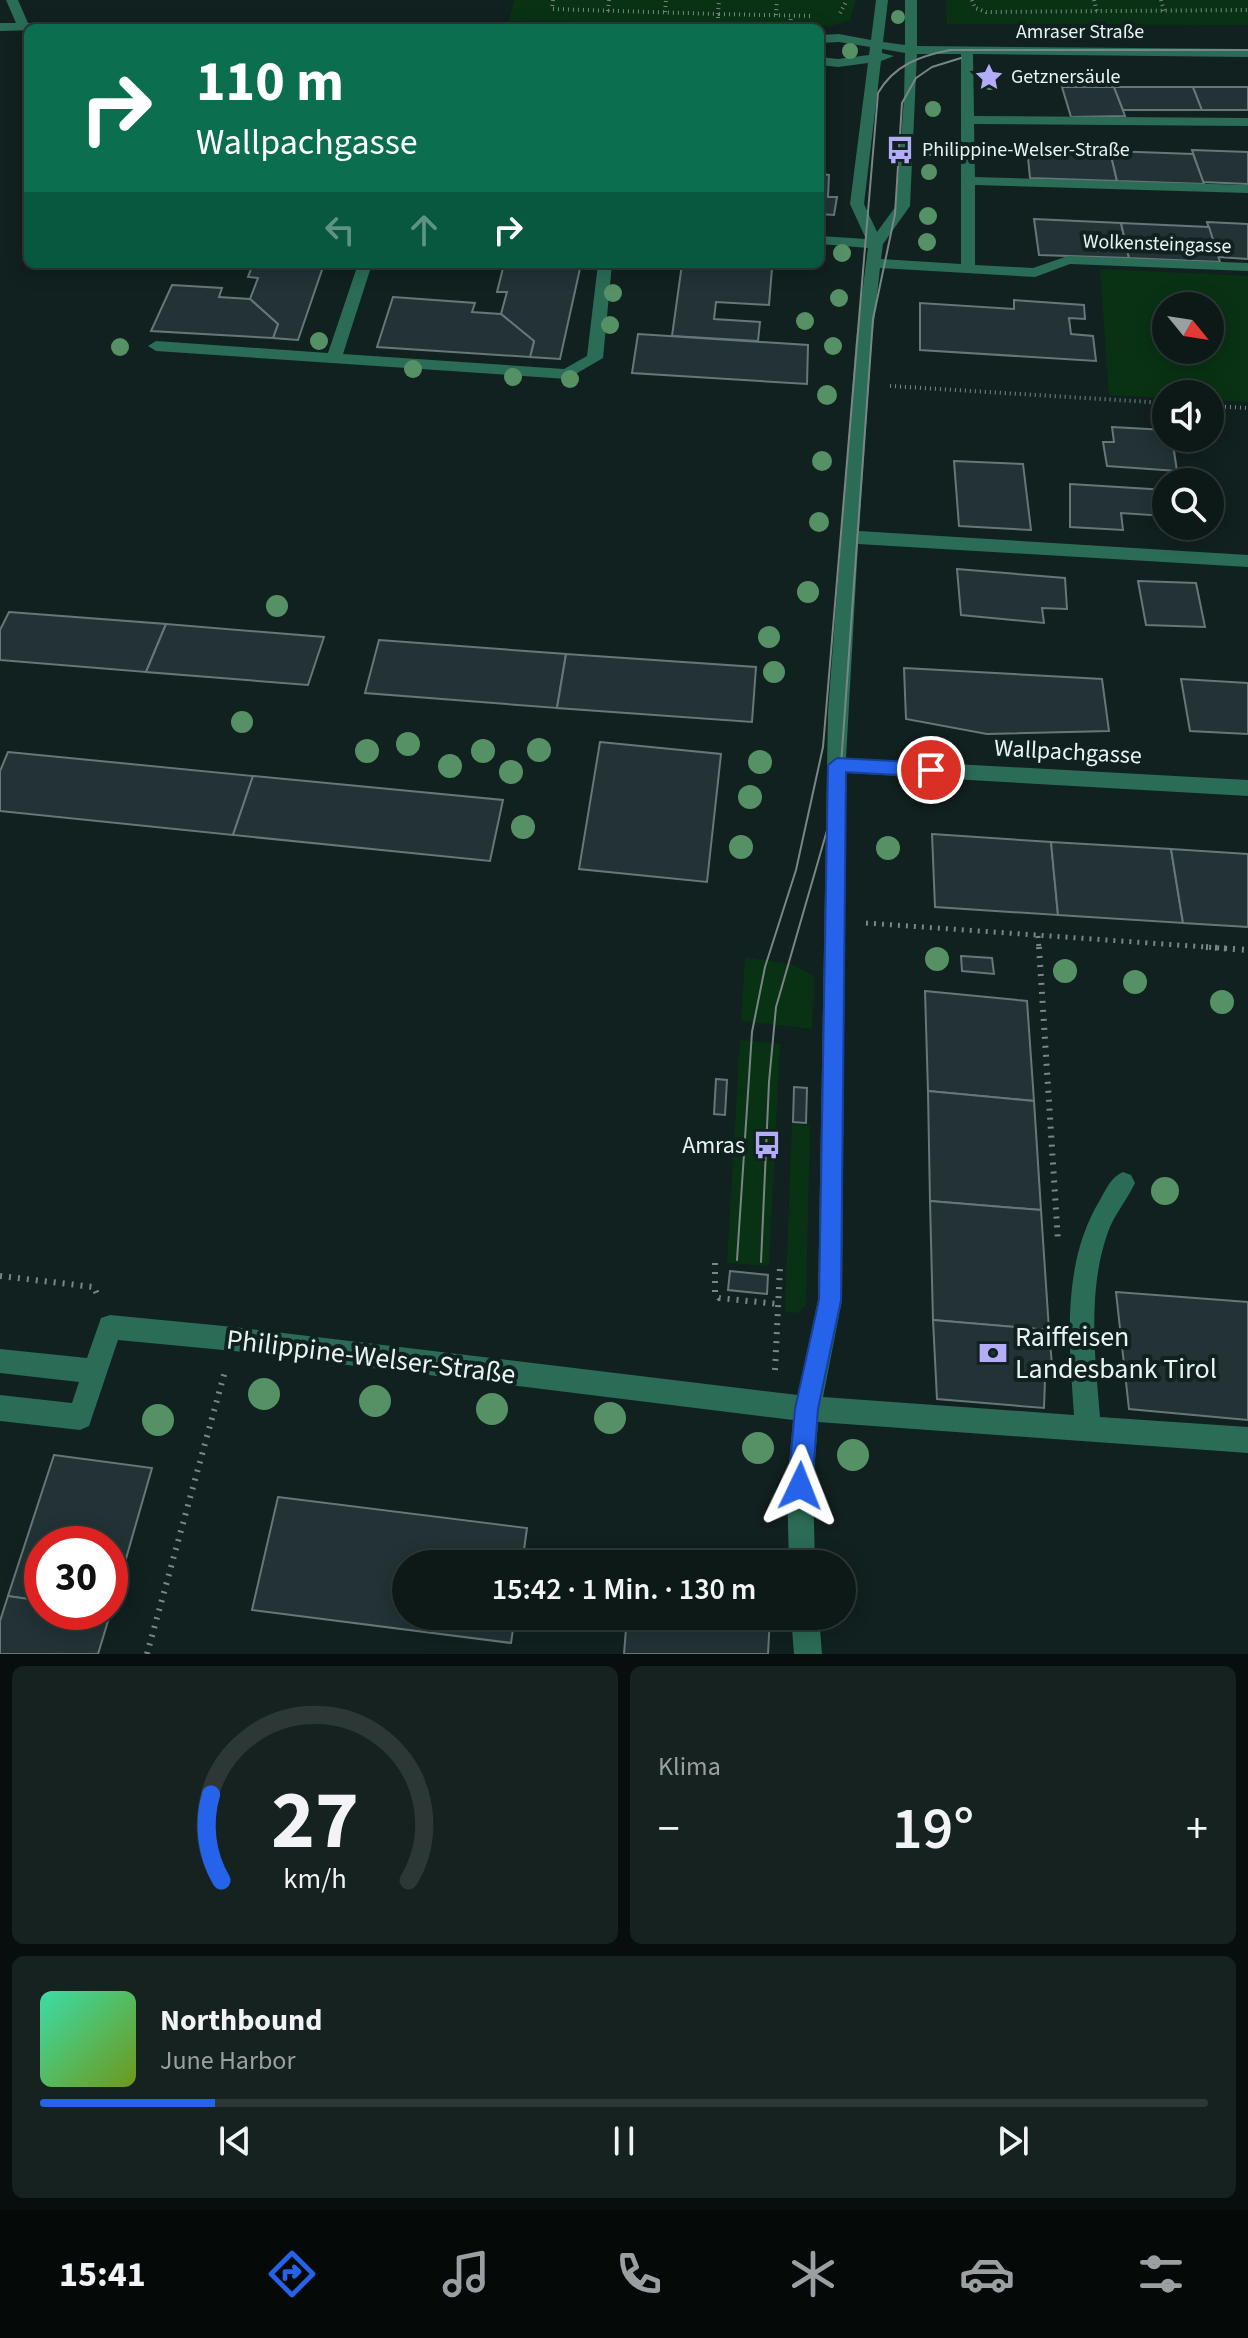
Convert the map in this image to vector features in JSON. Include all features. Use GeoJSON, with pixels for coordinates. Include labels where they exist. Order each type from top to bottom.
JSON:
{"type":"FeatureCollection","features":[{"type":"Feature","properties":{"kind":"street"},"geometry":{"type":"LineString","coordinates":[[0,27],[23,26],[12,0]]}},
{"type":"Feature","properties":{"kind":"street"},"geometry":{"type":"LineString","coordinates":[[802,1550],[800,1473],[806,1409],[830,1300],[837,765],[861,384],[876,244],[857,204],[882,0]]}},
{"type":"Feature","properties":{"kind":"street"},"geometry":{"type":"LineString","coordinates":[[876,244],[903,206],[911,0]]}},
{"type":"Feature","properties":{"kind":"street","name":"Amraser Straße"},"geometry":{"type":"LineString","coordinates":[[824,39],[839,38],[911,50],[967,52],[1248,53]]}},
{"type":"Feature","properties":{"kind":"street","name":"Amraser Straße"},"geometry":{"type":"LineString","coordinates":[[824,61],[875,60],[911,50]]}},
{"type":"Feature","properties":{"kind":"street"},"geometry":{"type":"LineString","coordinates":[[967,52],[968,269]]}},
{"type":"Feature","properties":{"kind":"street"},"geometry":{"type":"LineString","coordinates":[[968,120],[1248,122]]}},
{"type":"Feature","properties":{"kind":"street"},"geometry":{"type":"LineString","coordinates":[[969,181],[1248,189]]}},
{"type":"Feature","properties":{"kind":"street"},"geometry":{"type":"LineString","coordinates":[[824,240],[876,244]]}},
{"type":"Feature","properties":{"kind":"street","name":"Wolkensteingasse"},"geometry":{"type":"LineString","coordinates":[[875,263],[1035,273],[1068,260],[1248,267]]}},
{"type":"Feature","properties":{"kind":"street"},"geometry":{"type":"LineString","coordinates":[[334,357],[364,268]]}},
{"type":"Feature","properties":{"kind":"street"},"geometry":{"type":"LineString","coordinates":[[156,346],[567,374],[595,358],[605,268]]}},
{"type":"Feature","properties":{"kind":"street"},"geometry":{"type":"LineString","coordinates":[[850,537],[1248,561]]}},
{"type":"Feature","properties":{"kind":"street","name":"Wallpachgasse"},"geometry":{"type":"LineString","coordinates":[[837,765],[1248,788]]}},
{"type":"Feature","properties":{"kind":"street"},"geometry":{"type":"LineString","coordinates":[[1088,1429],[1080,1331],[1084,1272],[1097,1229],[1123,1183]]}},
{"type":"Feature","properties":{"kind":"street"},"geometry":{"type":"LineString","coordinates":[[0,1408],[80,1417],[110,1327]]}},
{"type":"Feature","properties":{"kind":"street","name":"Philippine-Welser-Straße"},"geometry":{"type":"LineString","coordinates":[[110,1327],[234,1339],[773,1406],[1248,1440]]}},
{"type":"Feature","properties":{"kind":"street"},"geometry":{"type":"LineString","coordinates":[[0,1361],[96,1371]]}},
{"type":"Feature","properties":{"kind":"street"},"geometry":{"type":"LineString","coordinates":[[806,1630],[808,1654]]}},
{"type":"Feature","properties":{"kind":"path"},"geometry":{"type":"LineString","coordinates":[[553,0],[552,9],[772,17],[776,15],[777,0]]}},
{"type":"Feature","properties":{"kind":"path"},"geometry":{"type":"LineString","coordinates":[[608,11],[609,0]]}},
{"type":"Feature","properties":{"kind":"path"},"geometry":{"type":"LineString","coordinates":[[665,12],[666,0]]}},
{"type":"Feature","properties":{"kind":"path"},"geometry":{"type":"LineString","coordinates":[[718,24],[719,0]]}},
{"type":"Feature","properties":{"kind":"path"},"geometry":{"type":"LineString","coordinates":[[972,0],[976,9],[986,12],[1248,10]]}},
{"type":"Feature","properties":{"kind":"path"},"geometry":{"type":"LineString","coordinates":[[1094,0],[1097,12]]}},
{"type":"Feature","properties":{"kind":"path"},"geometry":{"type":"LineString","coordinates":[[1161,0],[1164,11]]}},
{"type":"Feature","properties":{"kind":"path"},"geometry":{"type":"LineString","coordinates":[[1239,0],[1242,10]]}},
{"type":"Feature","properties":{"kind":"path"},"geometry":{"type":"LineString","coordinates":[[790,24],[791,16]]}},
{"type":"Feature","properties":{"kind":"path"},"geometry":{"type":"LineString","coordinates":[[861,384],[1152,402]]}},
{"type":"Feature","properties":{"kind":"path"},"geometry":{"type":"LineString","coordinates":[[1224,407],[1248,408]]}},
{"type":"Feature","properties":{"kind":"path"},"geometry":{"type":"LineString","coordinates":[[835,921],[1248,950]]}},
{"type":"Feature","properties":{"kind":"path"},"geometry":{"type":"LineString","coordinates":[[1038,936],[1058,1247]]}},
{"type":"Feature","properties":{"kind":"path"},"geometry":{"type":"LineString","coordinates":[[715,1263],[715,1293],[719,1298],[778,1304]]}},
{"type":"Feature","properties":{"kind":"path"},"geometry":{"type":"LineString","coordinates":[[773,1406],[780,1267]]}},
{"type":"Feature","properties":{"kind":"path"},"geometry":{"type":"LineString","coordinates":[[0,1276],[94,1287],[110,1327]]}},
{"type":"Feature","properties":{"kind":"path"},"geometry":{"type":"LineString","coordinates":[[147,1654],[234,1339]]}},
{"type":"Feature","properties":{"kind":"green space"},"geometry":{"type":"Polygon","coordinates":[[[514,0],[856,0],[850,20],[831,26],[509,21],[514,0]]]}},
{"type":"Feature","properties":{"kind":"green space"},"geometry":{"type":"Polygon","coordinates":[[[946,0],[1248,0],[1248,25],[947,24],[946,0]]]}},
{"type":"Feature","properties":{"kind":"green space"},"geometry":{"type":"Polygon","coordinates":[[[1100,269],[1248,276],[1248,402],[1224,401],[1224,380],[1152,380],[1152,397],[1109,395],[1100,269]]]}},
{"type":"Feature","properties":{"kind":"green space"},"geometry":{"type":"Polygon","coordinates":[[[745,957],[793,965],[814,976],[812,1029],[741,1021],[745,957]]]}},
{"type":"Feature","properties":{"kind":"green space"},"geometry":{"type":"Polygon","coordinates":[[[740,1040],[780,1044],[769,1266],[727,1263],[740,1040]]]}},
{"type":"Feature","properties":{"kind":"green space"},"geometry":{"type":"Polygon","coordinates":[[[792,1124],[810,1126],[806,1299],[805,1306],[797,1313],[785,1312],[792,1124]]]}},
{"type":"Feature","properties":{"kind":"building"},"geometry":{"type":"Polygon","coordinates":[[[1062,87],[1114,87],[1125,116],[1071,117],[1062,87]]]}},
{"type":"Feature","properties":{"kind":"building"},"geometry":{"type":"Polygon","coordinates":[[[1114,87],[1193,87],[1202,110],[1123,110],[1114,87]]]}},
{"type":"Feature","properties":{"kind":"building"},"geometry":{"type":"Polygon","coordinates":[[[1193,87],[1248,87],[1248,110],[1202,110],[1193,87]]]}},
{"type":"Feature","properties":{"kind":"building"},"geometry":{"type":"Polygon","coordinates":[[[1027,147],[1110,151],[1117,181],[1030,178],[1027,147]]]}},
{"type":"Feature","properties":{"kind":"building"},"geometry":{"type":"Polygon","coordinates":[[[1192,150],[1248,152],[1248,184],[1203,182],[1192,150]]]}},
{"type":"Feature","properties":{"kind":"building"},"geometry":{"type":"Polygon","coordinates":[[[1110,151],[1193,154],[1204,184],[1117,181],[1110,151]]]}},
{"type":"Feature","properties":{"kind":"building"},"geometry":{"type":"Polygon","coordinates":[[[824,174],[829,175],[828,197],[837,197],[834,215],[824,214],[824,174]]]}},
{"type":"Feature","properties":{"kind":"building"},"geometry":{"type":"Polygon","coordinates":[[[1034,219],[1121,223],[1129,258],[1039,255],[1034,219]]]}},
{"type":"Feature","properties":{"kind":"building"},"geometry":{"type":"Polygon","coordinates":[[[1207,222],[1248,224],[1248,259],[1218,257],[1207,222]]]}},
{"type":"Feature","properties":{"kind":"building"},"geometry":{"type":"Polygon","coordinates":[[[1121,223],[1209,227],[1220,262],[1129,258],[1121,223]]]}},
{"type":"Feature","properties":{"kind":"building"},"geometry":{"type":"Polygon","coordinates":[[[251,268],[323,268],[298,340],[273,338],[278,324],[250,299],[258,278],[248,277],[251,268]]]}},
{"type":"Feature","properties":{"kind":"building"},"geometry":{"type":"Polygon","coordinates":[[[503,268],[580,268],[560,359],[530,357],[534,341],[501,314],[507,292],[497,292],[503,268]]]}},
{"type":"Feature","properties":{"kind":"building"},"geometry":{"type":"Polygon","coordinates":[[[681,268],[772,268],[769,305],[716,302],[714,319],[760,322],[758,341],[672,336],[681,268]]]}},
{"type":"Feature","properties":{"kind":"building"},"geometry":{"type":"Polygon","coordinates":[[[172,285],[222,288],[219,297],[250,299],[278,324],[273,338],[151,331],[172,285]]]}},
{"type":"Feature","properties":{"kind":"building"},"geometry":{"type":"Polygon","coordinates":[[[393,297],[475,303],[472,312],[501,314],[534,341],[530,357],[377,347],[393,297]]]}},
{"type":"Feature","properties":{"kind":"building"},"geometry":{"type":"Polygon","coordinates":[[[1014,300],[1084,305],[1085,319],[1069,318],[1071,334],[1093,336],[1096,361],[920,350],[920,303],[1014,309],[1014,300]]]}},
{"type":"Feature","properties":{"kind":"building"},"geometry":{"type":"Polygon","coordinates":[[[638,334],[808,345],[807,384],[632,373],[638,334]]]}},
{"type":"Feature","properties":{"kind":"building"},"geometry":{"type":"Polygon","coordinates":[[[1112,427],[1152,429],[1152,452],[1174,452],[1177,468],[1107,466],[1103,442],[1114,442],[1112,427]]]}},
{"type":"Feature","properties":{"kind":"building"},"geometry":{"type":"Polygon","coordinates":[[[954,461],[1023,464],[1031,530],[959,526],[954,461]]]}},
{"type":"Feature","properties":{"kind":"building"},"geometry":{"type":"Polygon","coordinates":[[[1070,484],[1152,489],[1152,515],[1121,513],[1123,530],[1070,527],[1070,484]]]}},
{"type":"Feature","properties":{"kind":"building"},"geometry":{"type":"Polygon","coordinates":[[[957,569],[1065,578],[1067,609],[1042,608],[1044,623],[961,615],[957,569]]]}},
{"type":"Feature","properties":{"kind":"building"},"geometry":{"type":"Polygon","coordinates":[[[1138,581],[1196,583],[1205,627],[1146,625],[1138,581]]]}},
{"type":"Feature","properties":{"kind":"building"},"geometry":{"type":"Polygon","coordinates":[[[9,612],[166,624],[146,672],[0,660],[0,630],[9,612]]]}},
{"type":"Feature","properties":{"kind":"building"},"geometry":{"type":"Polygon","coordinates":[[[166,624],[324,637],[308,685],[146,672],[166,624]]]}},
{"type":"Feature","properties":{"kind":"building"},"geometry":{"type":"Polygon","coordinates":[[[379,640],[566,654],[557,708],[365,693],[379,640]]]}},
{"type":"Feature","properties":{"kind":"building"},"geometry":{"type":"Polygon","coordinates":[[[566,654],[756,667],[752,722],[557,708],[566,654]]]}},
{"type":"Feature","properties":{"kind":"building"},"geometry":{"type":"Polygon","coordinates":[[[904,668],[1102,679],[1109,731],[987,734],[906,719],[904,668]]]}},
{"type":"Feature","properties":{"kind":"building"},"geometry":{"type":"Polygon","coordinates":[[[1181,679],[1248,683],[1248,734],[1190,731],[1181,679]]]}},
{"type":"Feature","properties":{"kind":"building"},"geometry":{"type":"Polygon","coordinates":[[[600,742],[721,754],[707,882],[579,869],[600,742]]]}},
{"type":"Feature","properties":{"kind":"building"},"geometry":{"type":"Polygon","coordinates":[[[8,752],[253,776],[233,835],[0,811],[0,771],[8,752]]]}},
{"type":"Feature","properties":{"kind":"building"},"geometry":{"type":"Polygon","coordinates":[[[253,776],[503,800],[490,861],[233,835],[253,776]]]}},
{"type":"Feature","properties":{"kind":"building"},"geometry":{"type":"Polygon","coordinates":[[[932,834],[1051,842],[1058,915],[935,907],[932,834]]]}},
{"type":"Feature","properties":{"kind":"building"},"geometry":{"type":"Polygon","coordinates":[[[1051,842],[1171,849],[1183,923],[1058,915],[1051,842]]]}},
{"type":"Feature","properties":{"kind":"building"},"geometry":{"type":"Polygon","coordinates":[[[1171,849],[1248,854],[1248,927],[1183,923],[1171,849]]]}},
{"type":"Feature","properties":{"kind":"building"},"geometry":{"type":"Polygon","coordinates":[[[961,956],[992,958],[994,974],[962,971],[961,956]]]}},
{"type":"Feature","properties":{"kind":"building"},"geometry":{"type":"Polygon","coordinates":[[[925,991],[1027,1001],[1034,1101],[928,1091],[925,991]]]}},
{"type":"Feature","properties":{"kind":"building"},"geometry":{"type":"Polygon","coordinates":[[[716,1079],[727,1080],[725,1115],[714,1114],[716,1079]]]}},
{"type":"Feature","properties":{"kind":"building"},"geometry":{"type":"Polygon","coordinates":[[[794,1087],[807,1088],[806,1123],[793,1122],[794,1087]]]}},
{"type":"Feature","properties":{"kind":"building"},"geometry":{"type":"Polygon","coordinates":[[[928,1091],[1034,1101],[1041,1210],[930,1201],[928,1091]]]}},
{"type":"Feature","properties":{"kind":"building"},"geometry":{"type":"Polygon","coordinates":[[[930,1201],[1041,1210],[1049,1330],[933,1320],[930,1201]]]}},
{"type":"Feature","properties":{"kind":"building"},"geometry":{"type":"Polygon","coordinates":[[[730,1271],[768,1275],[767,1294],[728,1290],[730,1271]]]}},
{"type":"Feature","properties":{"kind":"building"},"geometry":{"type":"Polygon","coordinates":[[[1116,1292],[1248,1302],[1248,1420],[1129,1409],[1116,1292]]]}},
{"type":"Feature","properties":{"kind":"building","name":"Raiffeisen Landesbank Tirol"},"geometry":{"type":"Polygon","coordinates":[[[933,1320],[1049,1330],[1053,1377],[1045,1379],[1044,1408],[937,1399],[933,1320]]]}},
{"type":"Feature","properties":{"kind":"building"},"geometry":{"type":"Polygon","coordinates":[[[54,1455],[152,1468],[128,1552],[128,1526],[31,1526],[54,1455]]]}},
{"type":"Feature","properties":{"kind":"building"},"geometry":{"type":"Polygon","coordinates":[[[278,1497],[527,1528],[524,1550],[392,1550],[392,1628],[252,1610],[278,1497]]]}},
{"type":"Feature","properties":{"kind":"building"},"geometry":{"type":"Polygon","coordinates":[[[24,1547],[24,1598],[8,1596],[24,1547]]]}},
{"type":"Feature","properties":{"kind":"building"},"geometry":{"type":"Polygon","coordinates":[[[8,1596],[24,1598],[24,1630],[105,1630],[98,1654],[0,1654],[0,1621],[8,1596]]]}},
{"type":"Feature","properties":{"kind":"building"},"geometry":{"type":"Polygon","coordinates":[[[409,1630],[513,1630],[511,1643],[409,1630]]]}},
{"type":"Feature","properties":{"kind":"building"},"geometry":{"type":"Polygon","coordinates":[[[626,1630],[769,1630],[768,1654],[624,1654],[626,1630]]]}},
{"type":"Feature","properties":{"kind":"tram line"},"geometry":{"type":"LineString","coordinates":[[737,1260],[752,1032],[765,967],[796,870],[823,747],[878,93],[892,75],[909,63],[950,50],[1248,50]]}},
{"type":"Feature","properties":{"kind":"tram line"},"geometry":{"type":"LineString","coordinates":[[761,1262],[769,1082],[776,1007],[830,820],[841,765],[873,319],[895,214],[902,103],[916,78],[932,67],[961,58]]}},
{"type":"Feature","properties":{"kind":"place","name":"Getznersäule"},"geometry":{"type":"Point","coordinates":[989,77]}},
{"type":"Feature","properties":{"kind":"place","name":"Philippine-Welser-Straße"},"geometry":{"type":"Point","coordinates":[900,150]}},
{"type":"Feature","properties":{"kind":"place","name":"Amras"},"geometry":{"type":"Point","coordinates":[767,1145]}},
{"type":"Feature","properties":{"kind":"place","name":"Raiffeisen Landesbank Tirol"},"geometry":{"type":"Point","coordinates":[993,1353]}},
{"type":"Feature","properties":{"kind":"route"},"geometry":{"type":"LineString","coordinates":[[800,1486],[806,1409],[830,1300],[837,765],[931,770]]}}]}
